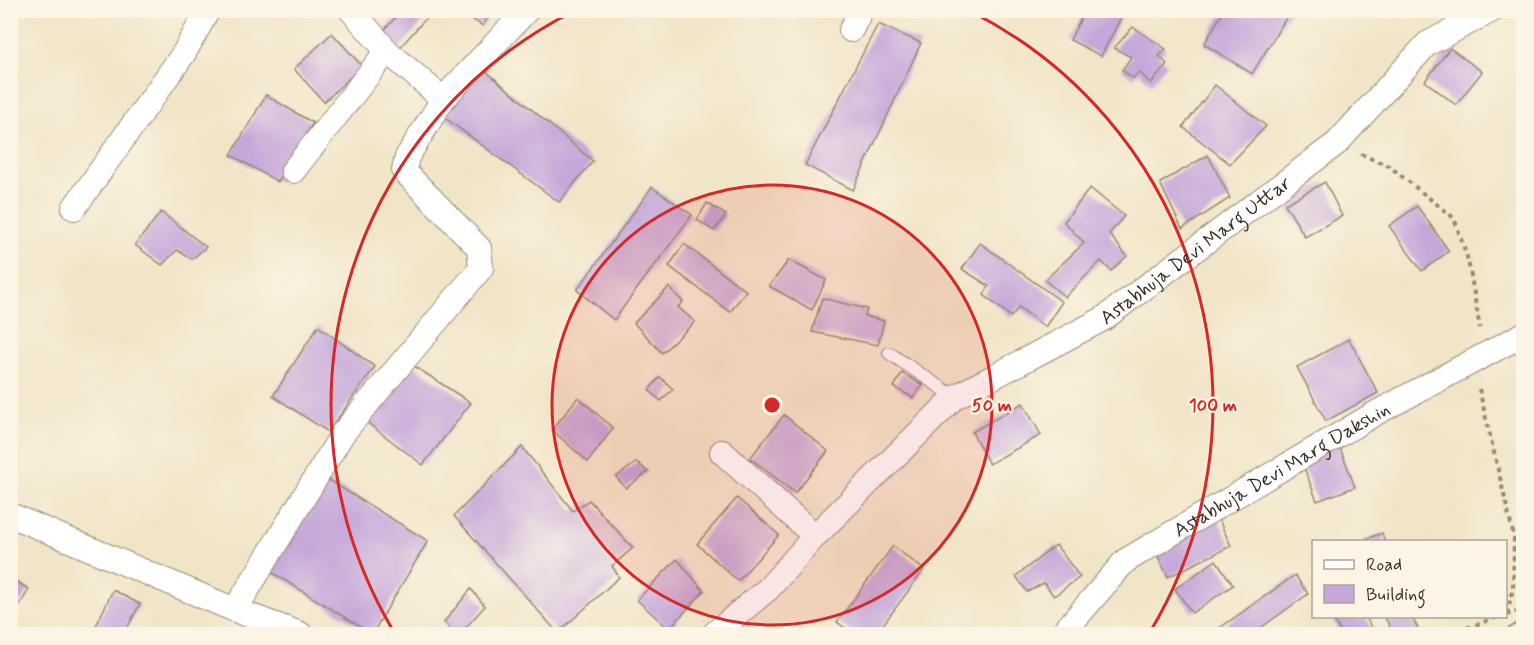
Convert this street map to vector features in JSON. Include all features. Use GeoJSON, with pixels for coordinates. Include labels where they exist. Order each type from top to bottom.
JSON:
{"type":"FeatureCollection","features":[{"type":"Feature","properties":{"kind":"street"},"geometry":{"type":"LineString","coordinates":[[74,208],[184,53],[208,10]]}},
{"type":"Feature","properties":{"kind":"street"},"geometry":{"type":"LineString","coordinates":[[351,10],[387,51],[443,99]]}},
{"type":"Feature","properties":{"kind":"street"},"geometry":{"type":"LineString","coordinates":[[235,610],[343,434],[481,268],[479,248],[404,171],[407,157],[443,99],[527,10]]}},
{"type":"Feature","properties":{"kind":"street","name":"Astabhuja Devi Marg Uttar"},"geometry":{"type":"LineString","coordinates":[[714,634],[769,588],[815,536],[955,397],[1103,319],[1337,143],[1427,44],[1492,10]]}},
{"type":"Feature","properties":{"kind":"street"},"geometry":{"type":"LineString","coordinates":[[293,171],[387,51]]}},
{"type":"Feature","properties":{"kind":"street","name":"Astabhuja Devi Marg Dakshin"},"geometry":{"type":"LineString","coordinates":[[1062,634],[1125,561],[1376,413],[1524,334]]}},
{"type":"Feature","properties":{"kind":"street"},"geometry":{"type":"LineString","coordinates":[[722,452],[815,536]]}},
{"type":"Feature","properties":{"kind":"street"},"geometry":{"type":"LineString","coordinates":[[10,515],[235,610],[300,634]]}},
{"type":"Feature","properties":{"kind":"lane"},"geometry":{"type":"LineString","coordinates":[[889,353],[955,397]]}},
{"type":"Feature","properties":{"kind":"path"},"geometry":{"type":"LineString","coordinates":[[1507,615],[1524,610]]}},
{"type":"Feature","properties":{"kind":"path"},"geometry":{"type":"LineString","coordinates":[[1450,634],[1494,618]]}},
{"type":"Feature","properties":{"kind":"building"},"geometry":{"type":"Polygon","coordinates":[[[402,10],[433,10],[397,51],[380,35],[402,10]]]}},
{"type":"Feature","properties":{"kind":"building"},"geometry":{"type":"Polygon","coordinates":[[[456,10],[492,10],[483,26],[456,10]]]}},
{"type":"Feature","properties":{"kind":"building"},"geometry":{"type":"Polygon","coordinates":[[[1085,10],[1117,10],[1123,14],[1101,56],[1070,40],[1085,10]]]}},
{"type":"Feature","properties":{"kind":"building"},"geometry":{"type":"Polygon","coordinates":[[[1224,10],[1291,10],[1252,74],[1204,44],[1224,10]]]}},
{"type":"Feature","properties":{"kind":"building"},"geometry":{"type":"Polygon","coordinates":[[[878,24],[921,43],[853,190],[805,165],[878,24]]]}},
{"type":"Feature","properties":{"kind":"building"},"geometry":{"type":"Polygon","coordinates":[[[1133,27],[1166,49],[1159,56],[1167,64],[1151,84],[1139,72],[1133,78],[1122,70],[1131,57],[1114,48],[1133,27]]]}},
{"type":"Feature","properties":{"kind":"building"},"geometry":{"type":"Polygon","coordinates":[[[332,33],[362,66],[324,102],[294,69],[332,33]]]}},
{"type":"Feature","properties":{"kind":"building"},"geometry":{"type":"Polygon","coordinates":[[[1450,48],[1482,72],[1456,105],[1425,81],[1450,48]]]}},
{"type":"Feature","properties":{"kind":"building"},"geometry":{"type":"Polygon","coordinates":[[[481,67],[593,161],[559,202],[444,117],[481,67]]]}},
{"type":"Feature","properties":{"kind":"building"},"geometry":{"type":"Polygon","coordinates":[[[1215,85],[1266,126],[1230,164],[1183,127],[1215,85]]]}},
{"type":"Feature","properties":{"kind":"building"},"geometry":{"type":"Polygon","coordinates":[[[266,95],[313,123],[278,182],[231,155],[266,95]]]}},
{"type":"Feature","properties":{"kind":"building"},"geometry":{"type":"Polygon","coordinates":[[[1208,155],[1230,198],[1182,229],[1160,183],[1208,155]]]}},
{"type":"Feature","properties":{"kind":"building"},"geometry":{"type":"Polygon","coordinates":[[[1325,182],[1342,216],[1305,237],[1285,204],[1325,182]]]}},
{"type":"Feature","properties":{"kind":"building"},"geometry":{"type":"Polygon","coordinates":[[[652,187],[692,215],[614,320],[577,290],[652,187]]]}},
{"type":"Feature","properties":{"kind":"building"},"geometry":{"type":"Polygon","coordinates":[[[1090,188],[1124,216],[1109,234],[1127,256],[1111,271],[1101,261],[1065,297],[1045,280],[1084,243],[1064,222],[1090,188]]]}},
{"type":"Feature","properties":{"kind":"building"},"geometry":{"type":"Polygon","coordinates":[[[707,203],[726,215],[714,231],[697,220],[707,203]]]}},
{"type":"Feature","properties":{"kind":"building"},"geometry":{"type":"Polygon","coordinates":[[[1417,206],[1449,251],[1422,271],[1389,226],[1417,206]]]}},
{"type":"Feature","properties":{"kind":"building"},"geometry":{"type":"Polygon","coordinates":[[[161,212],[206,247],[192,259],[177,250],[162,265],[135,245],[161,212]]]}},
{"type":"Feature","properties":{"kind":"building"},"geometry":{"type":"Polygon","coordinates":[[[980,243],[1062,302],[1045,327],[1019,307],[1011,317],[984,295],[989,286],[962,269],[980,243]]]}},
{"type":"Feature","properties":{"kind":"building"},"geometry":{"type":"Polygon","coordinates":[[[684,244],[746,291],[730,312],[669,266],[684,244]]]}},
{"type":"Feature","properties":{"kind":"building"},"geometry":{"type":"Polygon","coordinates":[[[789,260],[826,280],[812,310],[769,286],[789,260]]]}},
{"type":"Feature","properties":{"kind":"building"},"geometry":{"type":"Polygon","coordinates":[[[669,287],[683,302],[678,307],[695,322],[662,353],[634,323],[669,287]]]}},
{"type":"Feature","properties":{"kind":"building"},"geometry":{"type":"Polygon","coordinates":[[[822,298],[867,309],[865,316],[884,321],[878,345],[812,332],[822,298]]]}},
{"type":"Feature","properties":{"kind":"building"},"geometry":{"type":"Polygon","coordinates":[[[318,326],[375,367],[328,432],[273,396],[318,326]]]}},
{"type":"Feature","properties":{"kind":"building"},"geometry":{"type":"Polygon","coordinates":[[[1349,339],[1378,393],[1326,421],[1297,367],[1349,339]]]}},
{"type":"Feature","properties":{"kind":"building"},"geometry":{"type":"Polygon","coordinates":[[[408,362],[471,403],[423,465],[360,417],[408,362]]]}},
{"type":"Feature","properties":{"kind":"building"},"geometry":{"type":"Polygon","coordinates":[[[902,373],[923,385],[913,398],[894,387],[902,373]]]}},
{"type":"Feature","properties":{"kind":"building"},"geometry":{"type":"Polygon","coordinates":[[[660,377],[673,389],[661,401],[649,390],[660,377]]]}},
{"type":"Feature","properties":{"kind":"building"},"geometry":{"type":"Polygon","coordinates":[[[578,397],[613,428],[588,462],[552,430],[578,397]]]}},
{"type":"Feature","properties":{"kind":"building"},"geometry":{"type":"Polygon","coordinates":[[[1023,403],[1041,435],[989,464],[972,432],[1023,403]]]}},
{"type":"Feature","properties":{"kind":"building"},"geometry":{"type":"Polygon","coordinates":[[[784,415],[828,451],[795,493],[750,458],[784,415]]]}},
{"type":"Feature","properties":{"kind":"building"},"geometry":{"type":"Polygon","coordinates":[[[1339,445],[1355,487],[1317,501],[1301,460],[1339,445]]]}},
{"type":"Feature","properties":{"kind":"building"},"geometry":{"type":"Polygon","coordinates":[[[522,447],[573,511],[589,500],[633,548],[612,566],[619,577],[558,633],[454,516],[522,447]]]}},
{"type":"Feature","properties":{"kind":"building"},"geometry":{"type":"Polygon","coordinates":[[[637,462],[648,472],[626,488],[616,477],[637,462]]]}},
{"type":"Feature","properties":{"kind":"building"},"geometry":{"type":"Polygon","coordinates":[[[327,479],[428,541],[372,634],[271,572],[327,479]]]}},
{"type":"Feature","properties":{"kind":"building"},"geometry":{"type":"Polygon","coordinates":[[[737,498],[779,535],[738,581],[697,544],[737,498]]]}},
{"type":"Feature","properties":{"kind":"building"},"geometry":{"type":"Polygon","coordinates":[[[1216,514],[1231,546],[1168,577],[1153,546],[1216,514]]]}},
{"type":"Feature","properties":{"kind":"building"},"geometry":{"type":"Polygon","coordinates":[[[1382,533],[1384,540],[1364,540],[1382,533]]]}},
{"type":"Feature","properties":{"kind":"building"},"geometry":{"type":"Polygon","coordinates":[[[1056,545],[1080,577],[1054,596],[1044,583],[1027,592],[1016,576],[1056,545]]]}},
{"type":"Feature","properties":{"kind":"building"},"geometry":{"type":"Polygon","coordinates":[[[893,546],[924,570],[876,634],[854,634],[837,622],[893,546]]]}},
{"type":"Feature","properties":{"kind":"building"},"geometry":{"type":"Polygon","coordinates":[[[677,559],[704,591],[669,629],[637,600],[677,559]]]}},
{"type":"Feature","properties":{"kind":"building"},"geometry":{"type":"Polygon","coordinates":[[[1216,560],[1233,585],[1192,613],[1175,589],[1216,560]]]}},
{"type":"Feature","properties":{"kind":"building"},"geometry":{"type":"Polygon","coordinates":[[[1295,575],[1308,594],[1252,634],[1216,634],[1214,632],[1295,575]]]}},
{"type":"Feature","properties":{"kind":"building"},"geometry":{"type":"Polygon","coordinates":[[[10,578],[29,589],[10,622],[10,578]]]}},
{"type":"Feature","properties":{"kind":"building"},"geometry":{"type":"Polygon","coordinates":[[[471,589],[485,606],[460,634],[455,634],[444,622],[471,589]]]}},
{"type":"Feature","properties":{"kind":"building"},"geometry":{"type":"Polygon","coordinates":[[[113,590],[140,604],[124,634],[92,634],[113,590]]]}},
{"type":"Feature","properties":{"kind":"building"},"geometry":{"type":"Polygon","coordinates":[[[1336,618],[1366,618],[1373,630],[1367,634],[1342,634],[1333,620],[1336,618]]]}},
{"type":"Feature","properties":{"kind":"building"},"geometry":{"type":"Polygon","coordinates":[[[1385,618],[1412,618],[1421,634],[1394,634],[1385,618]]]}},
{"type":"Feature","properties":{"kind":"building"},"geometry":{"type":"Polygon","coordinates":[[[1524,619],[1524,634],[1510,634],[1506,630],[1524,619]]]}}]}
